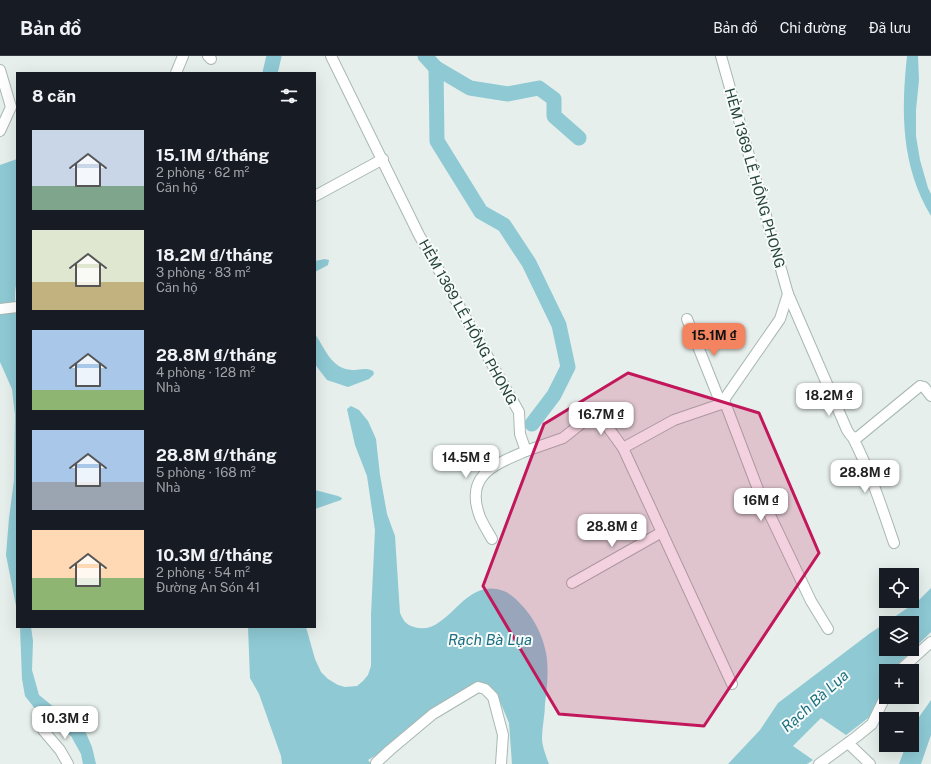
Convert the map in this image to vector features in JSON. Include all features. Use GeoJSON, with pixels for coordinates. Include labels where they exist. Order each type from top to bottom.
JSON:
{"type":"FeatureCollection","features":[{"type":"Feature","properties":{"kind":"street"},"geometry":{"type":"LineString","coordinates":[[176,72],[184,56]]}},
{"type":"Feature","properties":{"kind":"street","name":"HẺM 1369 LÊ HỒNG PHONG"},"geometry":{"type":"LineString","coordinates":[[721,56],[788,294],[849,435],[853,438],[860,451],[894,543]]}},
{"type":"Feature","properties":{"kind":"street","name":"HẺM 1369 LÊ HỒNG PHONG"},"geometry":{"type":"LineString","coordinates":[[333,58],[420,235],[519,412],[520,434],[526,451]]}},
{"type":"Feature","properties":{"kind":"street"},"geometry":{"type":"LineString","coordinates":[[0,70],[14,108],[0,132]]}},
{"type":"Feature","properties":{"kind":"street"},"geometry":{"type":"LineString","coordinates":[[316,195],[383,159]]}},
{"type":"Feature","properties":{"kind":"street"},"geometry":{"type":"LineString","coordinates":[[623,448],[674,420],[723,402],[780,319],[788,294]]}},
{"type":"Feature","properties":{"kind":"street"},"geometry":{"type":"LineString","coordinates":[[0,309],[16,307]]}},
{"type":"Feature","properties":{"kind":"street"},"geometry":{"type":"LineString","coordinates":[[686,319],[723,402],[759,492],[811,601],[828,629]]}},
{"type":"Feature","properties":{"kind":"street"},"geometry":{"type":"LineString","coordinates":[[853,438],[858,438],[920,386],[924,387],[931,396]]}},
{"type":"Feature","properties":{"kind":"street"},"geometry":{"type":"LineString","coordinates":[[492,539],[480,517],[475,497],[476,484],[481,477],[504,461],[526,451],[563,438],[592,415],[602,419],[623,448],[732,684]]}},
{"type":"Feature","properties":{"kind":"street"},"geometry":{"type":"LineString","coordinates":[[572,583],[662,532]]}},
{"type":"Feature","properties":{"kind":"street"},"geometry":{"type":"LineString","coordinates":[[907,664],[931,642]]}},
{"type":"Feature","properties":{"kind":"street"},"geometry":{"type":"LineString","coordinates":[[377,764],[376,763],[390,750],[433,714],[478,687],[485,689],[493,697],[503,735],[501,764]]}},
{"type":"Feature","properties":{"kind":"street"},"geometry":{"type":"LineString","coordinates":[[819,764],[872,724],[882,704]]}},
{"type":"Feature","properties":{"kind":"street"},"geometry":{"type":"LineString","coordinates":[[43,730],[60,750],[68,764]]}},
{"type":"Feature","properties":{"kind":"street"},"geometry":{"type":"LineString","coordinates":[[848,743],[870,764]]}},
{"type":"Feature","properties":{"kind":"highlighted area"},"geometry":{"type":"Polygon","coordinates":[[[628,373],[759,413],[819,553],[704,726],[559,714],[483,586],[544,424],[628,373]]]}},
{"type":"Feature","properties":{"kind":"water"},"geometry":{"type":"Polygon","coordinates":[[[907,56],[918,56],[919,80],[916,110],[916,136],[920,160],[931,194],[931,216],[921,197],[914,178],[906,138],[904,98],[907,56]]]}},
{"type":"Feature","properties":{"kind":"water"},"geometry":{"type":"Polygon","coordinates":[[[16,159],[16,606],[6,555],[14,480],[15,415],[12,389],[0,362],[0,165],[16,159]]]}},
{"type":"Feature","properties":{"kind":"water"},"geometry":{"type":"Polygon","coordinates":[[[325,259],[329,260],[328,265],[316,271],[316,261],[325,259]]]}},
{"type":"Feature","properties":{"kind":"water"},"geometry":{"type":"Polygon","coordinates":[[[316,336],[329,357],[339,366],[352,370],[368,369],[373,371],[374,374],[369,379],[348,387],[327,380],[316,365],[316,336]]]}},
{"type":"Feature","properties":{"kind":"water","name":"Rạch Bà Lụa"},"geometry":{"type":"Polygon","coordinates":[[[351,406],[359,410],[368,421],[376,439],[380,475],[387,514],[395,536],[400,613],[405,622],[414,627],[426,628],[436,624],[473,593],[484,589],[497,589],[508,593],[515,598],[533,619],[541,636],[546,653],[547,678],[542,738],[543,748],[549,764],[512,764],[509,723],[494,690],[486,687],[469,687],[432,708],[378,754],[368,760],[371,764],[282,764],[281,756],[259,694],[250,678],[248,628],[306,628],[315,659],[321,672],[328,679],[338,685],[345,687],[357,686],[368,675],[371,666],[371,615],[375,530],[367,476],[355,445],[347,409],[351,406]]]}},
{"type":"Feature","properties":{"kind":"water"},"geometry":{"type":"Polygon","coordinates":[[[316,490],[338,496],[342,498],[341,500],[316,509],[316,490]]]}},
{"type":"Feature","properties":{"kind":"water","name":"Rạch Bà Lụa"},"geometry":{"type":"Polygon","coordinates":[[[931,588],[931,632],[919,644],[919,616],[896,616],[908,608],[919,608],[919,600],[931,588]]]}},
{"type":"Feature","properties":{"kind":"water","name":"Rạch Bà Lụa"},"geometry":{"type":"Polygon","coordinates":[[[879,627],[879,656],[906,656],[898,664],[879,664],[879,701],[872,715],[846,735],[821,718],[793,746],[813,760],[807,764],[728,764],[760,730],[778,703],[879,627]]]}},
{"type":"Feature","properties":{"kind":"water"},"geometry":{"type":"Polygon","coordinates":[[[20,628],[31,628],[33,641],[32,670],[39,695],[72,719],[86,733],[92,747],[96,764],[83,764],[81,754],[71,736],[40,715],[25,696],[22,679],[20,628]]]}},
{"type":"Feature","properties":{"kind":"water"},"geometry":{"type":"Polygon","coordinates":[[[931,700],[931,735],[921,764],[899,764],[903,752],[919,752],[919,717],[931,700]]]}},
{"type":"Feature","properties":{"kind":"waterway"},"geometry":{"type":"LineString","coordinates":[[270,72],[274,56]]}},
{"type":"Feature","properties":{"kind":"waterway"},"geometry":{"type":"LineString","coordinates":[[425,56],[436,68],[470,88],[508,94],[539,88],[554,99],[554,116],[579,138]]}},
{"type":"Feature","properties":{"kind":"waterway"},"geometry":{"type":"LineString","coordinates":[[436,68],[437,141],[481,212],[504,225],[529,263],[559,325],[568,367],[554,395],[532,424]]}}]}
